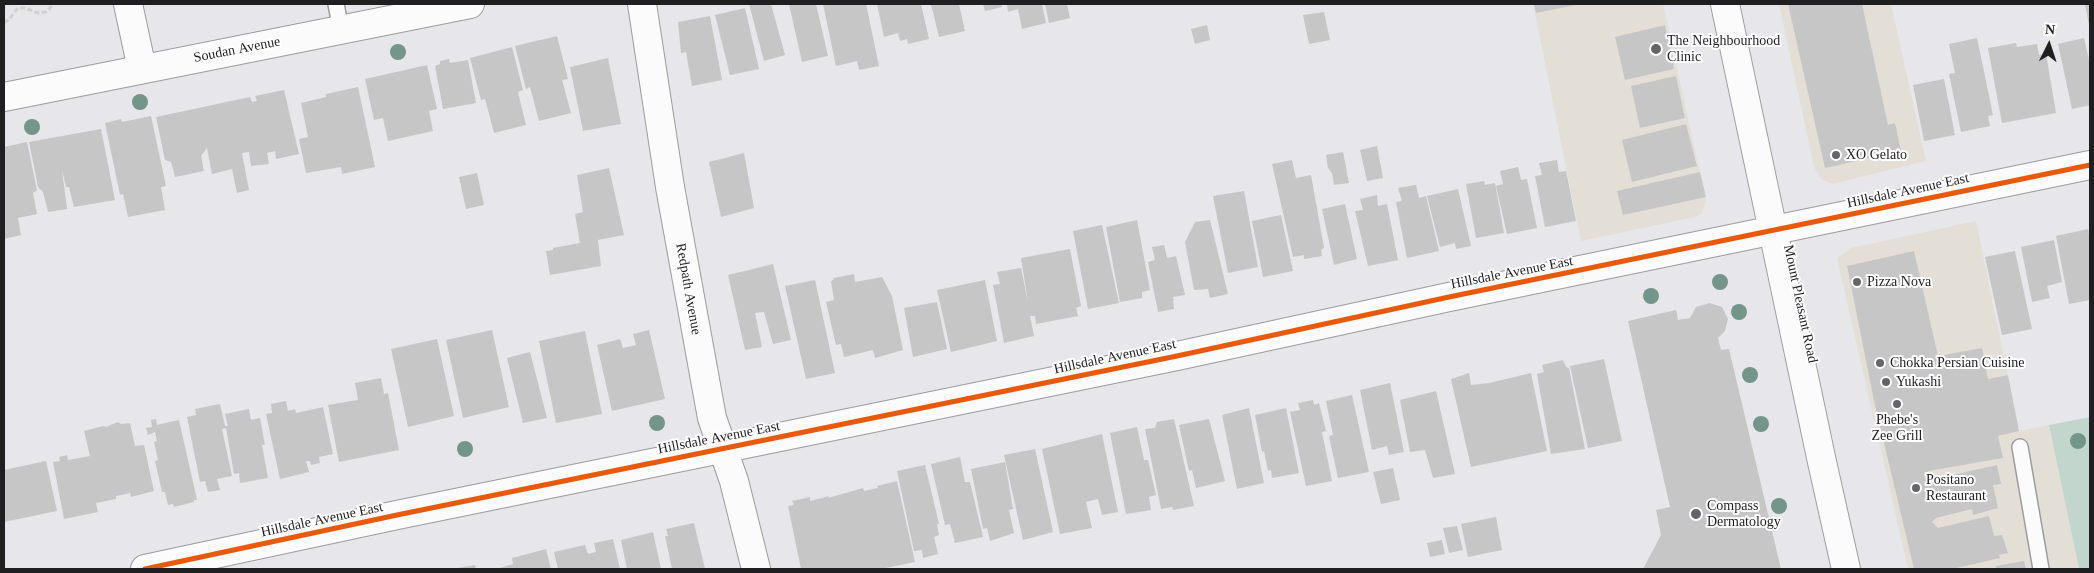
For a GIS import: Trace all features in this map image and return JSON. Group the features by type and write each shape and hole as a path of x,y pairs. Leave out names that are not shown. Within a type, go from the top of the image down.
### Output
{"street":[{"path":"128,4 142,69"},
{"name":"Soudan Avenue","path":"4,97 470,4"},
{"name":"Redpath Avenue","path":"642,4 670,188 707,395 712,418 724,448 756,569"},
{"name":"Mount Pleasant Road","path":"1725,4 1846,569"},
{"name":"Hillsdale Avenue East","path":"145,569 2090,165"}],"lane":[{"path":"336,4 341,30"},
{"path":"2020,447 2041,569"}],"path":[{"path":"4,22 9,20 19,8 25,8 38,13 46,12 54,4"}],"shaded area":[{"path":"1533,4 1663,4 1706,201 1702,213 1695,217 1581,241"},
{"path":"1779,4 1891,4 1926,161 1833,184 1821,179 1814,167"},
{"path":"1976,221 2019,431 2049,425 2079,569 1908,569 1837,258 1851,248"}],"green space":[{"path":"2090,417 2090,569 2079,569 2049,425"}],"building":[{"path":"749,4 771,4 785,55 764,61"},
{"path":"789,4 816,4 828,56 802,62"},
{"path":"823,4 866,4 879,66 859,70 857,61 836,66"},
{"path":"877,4 921,4 929,39 908,44 907,39 900,41 898,33 884,37"},
{"path":"931,4 959,4 965,31 939,37"},
{"path":"983,4 1001,4 1002,7 985,11"},
{"path":"1007,4 1042,4 1046,23 1022,29 1018,9 1008,12"},
{"path":"1045,4 1067,4 1070,18 1049,23"},
{"path":"1534,4 1575,4 1575,5 1536,13"},
{"path":"1788,4 1862,4 1888,125 1895,123 1901,151 1825,168"},
{"path":"2085,4 2090,4 2090,25 2089,25"},
{"path":"745,8 759,69 730,75 715,15"},
{"path":"1324,12 1330,40 1309,44 1303,15"},
{"path":"710,16 722,80 692,86 686,52 681,53 678,22"},
{"path":"1207,25 1210,40 1195,44 1191,29"},
{"path":"1665,25 1674,69 1625,80 1615,37"},
{"path":"557,36 568,79 562,80 571,113 539,121 530,87 526,89 515,46"},
{"path":"1977,38 1993,115 1988,116 1990,126 1961,132 1949,74 1955,73 1949,44"},
{"path":"2084,38 2090,64 2090,105 2072,109 2058,44"},
{"path":"2016,43 2017,47 2037,44 2039,55 2046,54 2056,113 2002,123 1988,48"},
{"path":"512,47 523,90 518,92 526,125 494,133 485,99 481,100 470,58"},
{"path":"608,58 621,124 583,131 570,67"},
{"path":"449,59 450,63 468,60 476,103 443,109 435,66 440,64 440,61"},
{"path":"427,65 437,109 429,111 433,131 388,141 383,118 374,120 365,79"},
{"path":"1676,76 1685,118 1640,128 1631,86"},
{"path":"1944,79 1955,135 1924,141 1913,85"},
{"path":"358,87 375,167 342,174 341,167 306,173 299,139 308,137 301,103 326,97 326,94"},
{"path":"284,90 299,154 276,159 275,151 267,153 269,164 251,166 249,152 242,153 249,190 237,193 232,169 212,174 207,148 201,156 204,171 175,177 171,162 165,160 156,117 250,97 252,102 257,101 255,96"},
{"path":"151,116 166,186 161,187 165,210 128,217 123,194 120,195 105,123 121,119 122,122"},
{"path":"1686,124 1697,166 1632,182 1622,140"},
{"path":"101,129 115,200 74,207 62,170 67,209 48,212 43,192 38,187 29,142"},
{"path":"27,142 37,190 33,193 37,214 18,218 21,235 4,239 4,147"},
{"path":"1377,146 1383,178 1367,181 1360,150"},
{"path":"1343,152 1349,183 1334,185 1326,155"},
{"path":"744,153 754,208 721,217 709,162"},
{"path":"1292,160 1296,178 1311,175 1324,248 1321,250 1322,256 1304,259 1304,255 1293,257 1272,164"},
{"path":"1557,160 1559,172 1566,171 1576,221 1545,227 1535,176 1542,175 1539,163"},
{"path":"1518,167 1521,180 1527,179 1537,228 1507,234 1496,186 1503,184 1500,171"},
{"path":"609,168 624,235 598,240 601,266 550,275 546,251 580,243 575,214 583,212 577,175"},
{"path":"1700,172 1706,197 1623,215 1617,191"},
{"path":"477,173 484,205 466,209 459,177"},
{"path":"1484,181 1485,185 1495,183 1504,233 1476,238 1466,184"},
{"path":"1416,185 1419,198 1426,196 1439,251 1407,258 1396,202 1402,201 1398,188"},
{"path":"1458,189 1471,246 1456,249 1455,243 1440,247 1427,196"},
{"path":"1244,191 1258,267 1228,273 1213,196"},
{"path":"1377,195 1378,206 1387,204 1398,260 1368,266 1355,211 1363,210 1360,199"},
{"path":"1345,204 1357,259 1334,265 1322,209"},
{"path":"1281,215 1293,271 1263,277 1252,221"},
{"path":"1137,220 1150,290 1142,292 1142,298 1120,302 1106,227"},
{"path":"1210,220 1228,294 1210,298 1208,289 1194,290 1185,242 1195,222"},
{"path":"1102,225 1119,303 1088,309 1073,231"},
{"path":"2088,229 2090,239 2090,300 2069,304 2056,236"},
{"path":"2054,240 2062,282 2047,286 2050,298 2032,302 2021,247"},
{"path":"1164,245 1167,258 1176,256 1185,295 1173,297 1174,309 1158,312 1148,262 1155,260 1152,247"},
{"path":"1070,249 1081,306 1076,308 1078,316 1036,324 1035,316 1030,316 1034,336 1004,343 993,285 1000,284 997,272 1021,268 1028,302 1021,258"},
{"path":"1914,251 1938,356 1982,348 1988,379 2008,375 2019,431 1998,436 2003,458 1928,471 1930,480 1997,465 2001,484 1993,485 1998,508 1973,515 1972,509 1936,518 1932,522 1938,528 1989,516 1994,536 2002,535 2008,553 1999,555 2000,558 1952,569 1914,569 1874,401 1847,266"},
{"path":"2015,251 2032,329 2002,335 1985,257"},
{"path":"773,264 791,340 773,344 764,312 755,313 762,347 745,350 728,275"},
{"path":"854,274 855,282 882,277 892,296 903,350 875,358 873,350 844,357 841,344 836,345 826,302 834,300 831,282 834,278"},
{"path":"815,280 835,373 806,379 785,286"},
{"path":"985,280 997,341 951,352 937,290"},
{"path":"937,302 947,349 913,357 904,308"},
{"path":"1710,303 1722,307 1728,319 1725,331 1718,338 1721,350 1729,349 1781,569 1643,569 1661,535 1656,510 1670,507 1628,321 1676,310 1678,320 1690,318 1696,307"},
{"path":"492,330 509,407 463,418 446,340"},
{"path":"649,330 665,399 612,411 597,345 620,339 623,348 636,345 633,334"},
{"path":"585,331 602,414 556,423 539,341"},
{"path":"437,339 454,416 408,427 391,349"},
{"path":"530,352 547,418 523,423 507,358"},
{"path":"1604,359 1622,441 1588,448 1570,366"},
{"path":"1563,360 1566,367 1569,368 1585,449 1551,454 1537,374 1544,372 1542,365"},
{"path":"1469,373 1471,385 1489,383 1531,373 1547,451 1471,467 1451,379"},
{"path":"381,378 384,394 388,393 399,450 339,462 328,405 358,400 355,383"},
{"path":"1390,383 1404,452 1389,455 1387,446 1372,450 1360,390"},
{"path":"1436,391 1455,474 1433,478 1425,450 1410,452 1400,400"},
{"path":"1352,395 1369,472 1338,478 1329,436 1333,435 1326,401"},
{"path":"1313,400 1314,405 1319,403 1326,431 1322,432 1332,481 1306,486 1290,412 1300,410 1298,403"},
{"path":"286,401 288,411 295,409 296,413 323,407 333,454 319,457 320,463 311,465 310,461 306,461 309,472 280,479 266,414 272,413 271,404"},
{"path":"220,404 225,426 228,426 225,414 249,409 251,420 260,418 265,445 262,445 268,478 240,483 239,473 234,474 226,428 222,429 232,476 217,479 220,490 208,492 205,481 200,482 187,417 196,415 195,409"},
{"path":"1249,408 1264,483 1237,489 1222,415"},
{"path":"1286,408 1299,473 1272,478 1271,470 1268,471 1264,451 1262,452 1255,415"},
{"path":"156,419 157,425 179,420 197,500 194,500 194,502 174,507 173,504 168,505 165,492 162,492 155,461 158,460 154,442 157,441 155,432 148,435 146,428 152,427 151,420"},
{"path":"1174,419 1194,506 1173,510 1172,507 1161,509 1145,429 1155,428 1157,422"},
{"path":"1209,419 1225,481 1196,488 1192,470 1189,471 1179,425"},
{"path":"118,422 121,424 130,423 135,446 144,445 154,491 131,497 130,493 116,496 116,499 96,503 98,512 64,519 53,462 60,461 59,457 67,455 68,460 90,456 84,431 103,426 106,427"},
{"path":"1137,427 1144,460 1148,460 1156,495 1149,497 1151,510 1126,514 1110,433"},
{"path":"1102,434 1118,512 1102,515 1098,499 1086,502 1092,528 1060,534 1042,449"},
{"path":"1035,449 1053,532 1023,540 1004,455"},
{"path":"960,457 965,482 970,482 983,537 955,543 950,524 945,525 931,464"},
{"path":"46,461 57,511 4,522 4,470"},
{"path":"1005,462 1013,509 1009,510 1014,533 990,541 987,528 983,529 971,469"},
{"path":"925,465 939,524 937,524 939,535 934,537 938,554 923,558 922,550 914,551 897,471"},
{"path":"1393,468 1400,500 1381,504 1373,472"},
{"path":"897,481 915,562 881,569 801,569 788,506 794,505 792,501 810,497 810,501 829,496 828,498 863,488 864,491 878,488 877,486"},
{"path":"1496,517 1502,550 1468,557 1461,524"},
{"path":"694,523 705,569 672,569 665,536 668,536 666,529"},
{"path":"1457,526 1463,550 1449,553 1443,528"},
{"path":"653,532 661,569 627,569 621,540"},
{"path":"613,539 620,569 558,569 554,552 585,545 588,554 596,552 594,543"},
{"path":"1442,540 1445,554 1430,557 1427,543"},
{"path":"546,549 551,569 496,569 513,564 512,558"},
{"path":"2024,561 2026,569 1996,569 1996,566"},
{"path":"475,565 476,569 458,569 458,568"}],"cycle path":[{"path":"145,569 397,515 1177,356 1449,297 2090,165"}],"place":[{"name":"The Neighbourhood Clinic","path":"1656,49"},
{"name":"XO Gelato","path":"1836,155"},
{"name":"Pizza Nova","path":"1857,282"},
{"name":"Chokka Persian Cuisine","path":"1880,363"},
{"name":"Yukashi","path":"1886,382"},
{"name":"Phebe's Zee Grill","path":"1897,404"},
{"name":"Positano Restaurant","path":"1916,488"},
{"name":"Compass Dermatology","path":"1696,514"}]}
